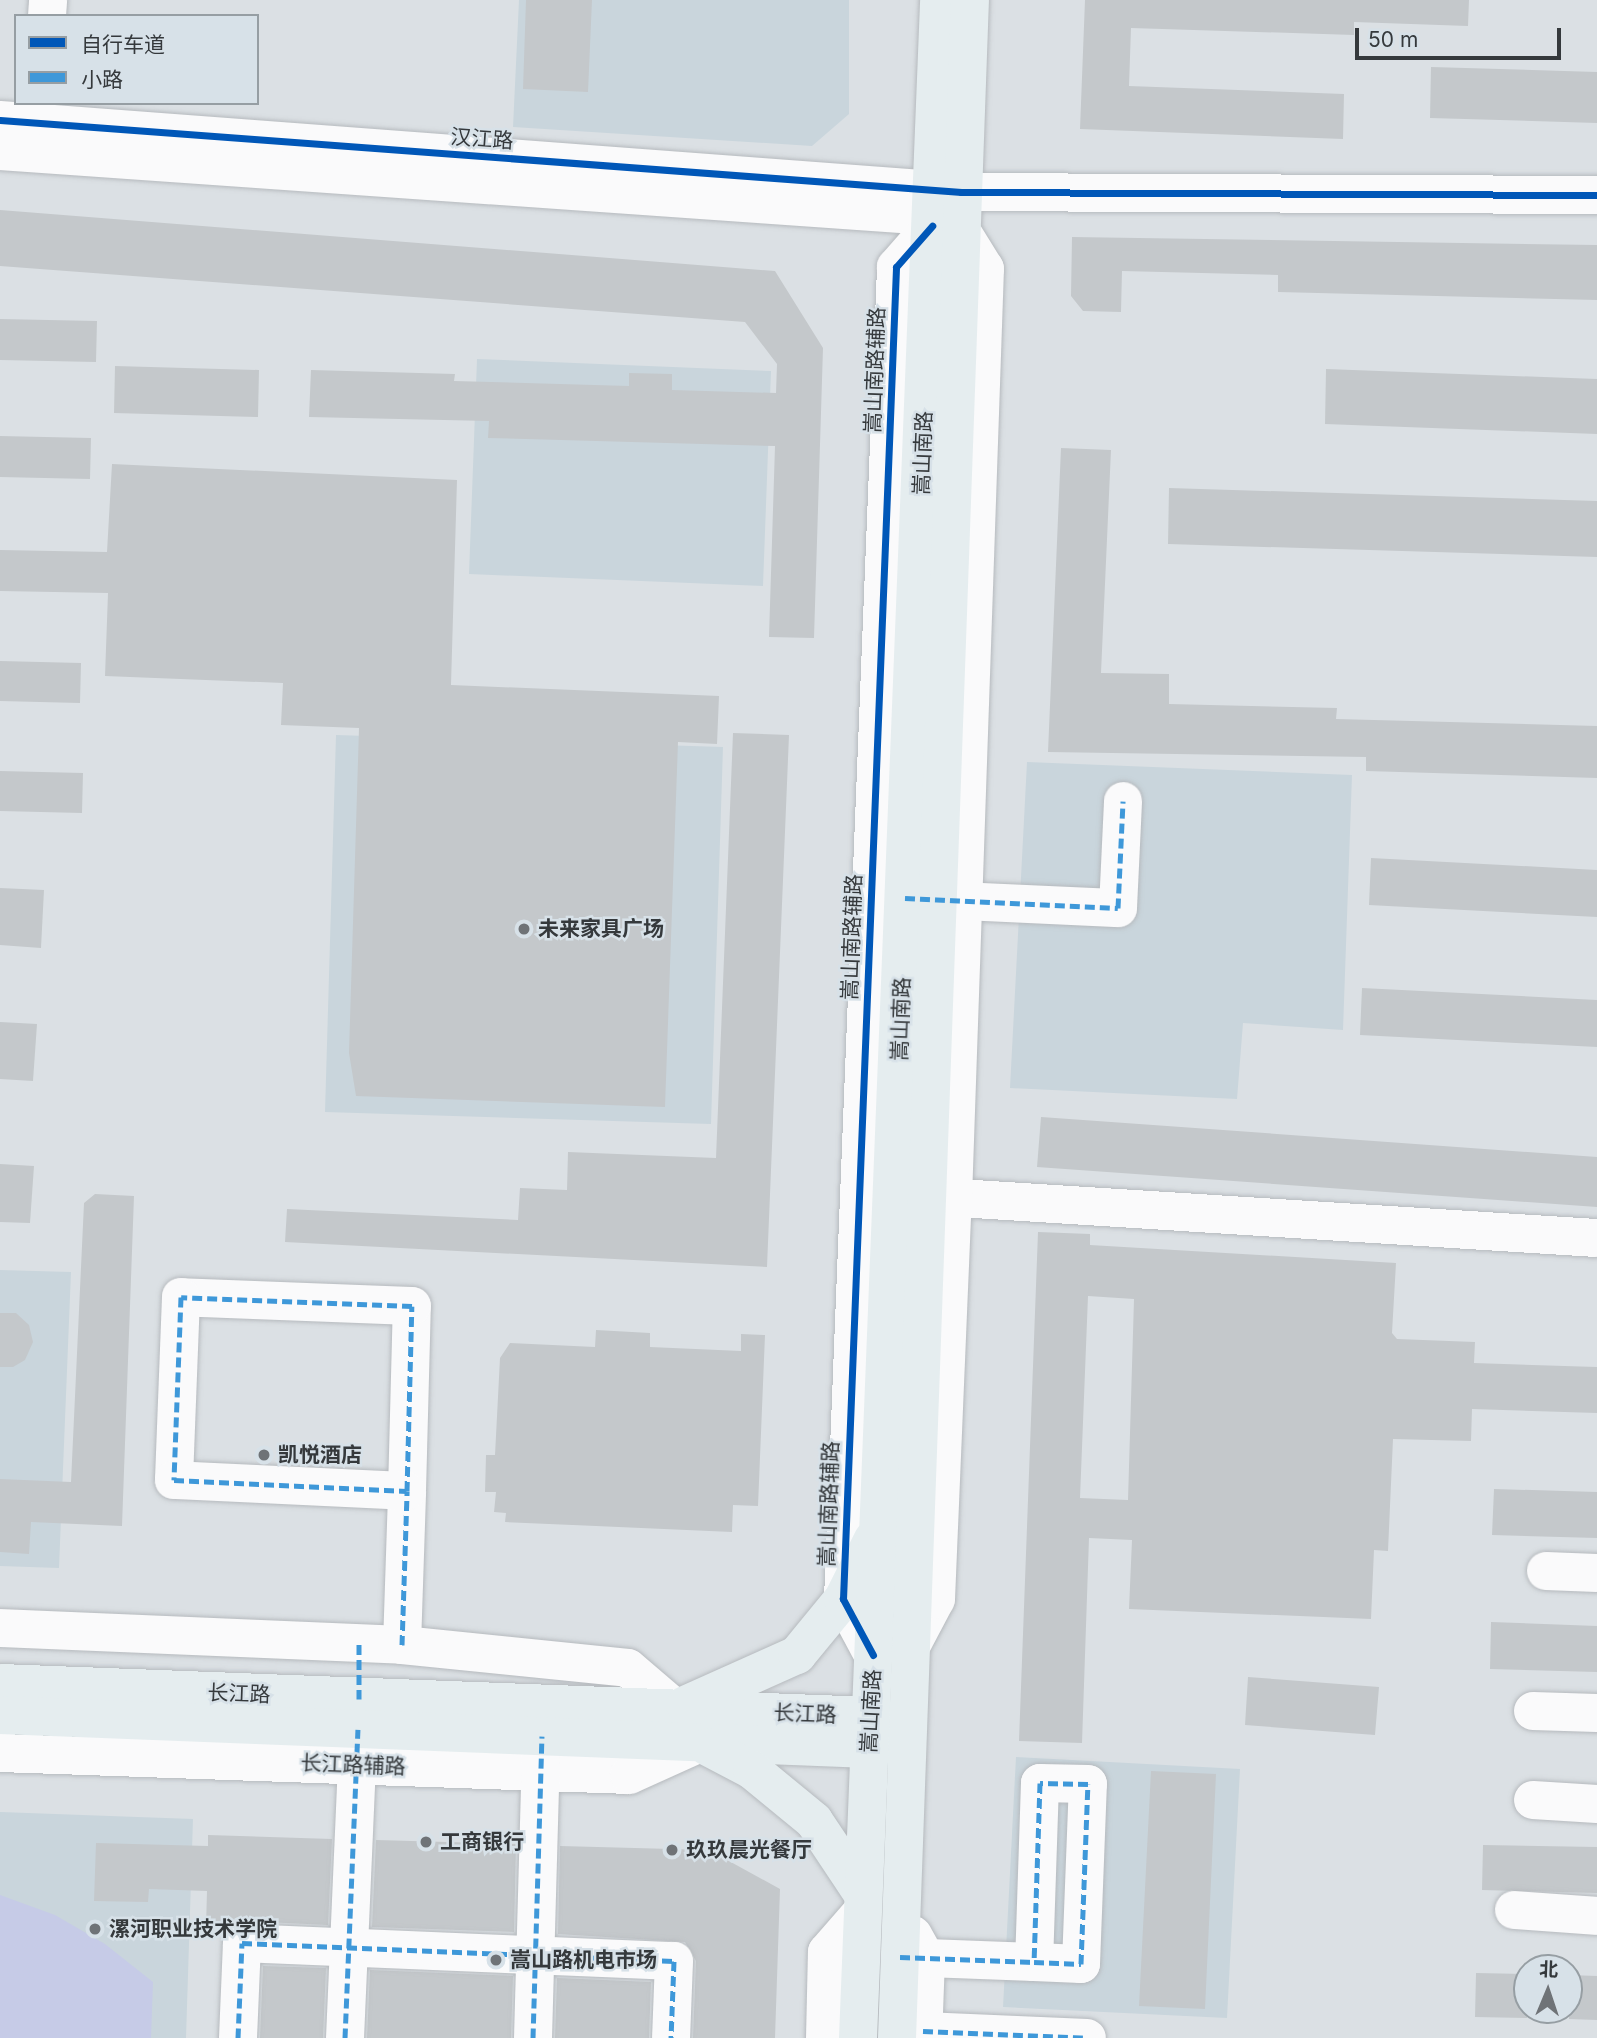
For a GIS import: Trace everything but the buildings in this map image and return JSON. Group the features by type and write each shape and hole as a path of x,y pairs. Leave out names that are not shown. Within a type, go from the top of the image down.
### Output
{"main road":[{"name":"嵩山南路","path":"858,2038 869,1733 890,1654 925,1196 935,899 944,210 939,0"},
{"name":"嵩山南路","path":"944,210 970,0"},
{"name":"嵩山南路","path":"914,2036 913,1957 901,1914 907,1735 890,1654 879,1528 891,1283 925,1196"},
{"path":"676,1709 797,1655 843,1599 879,1528"},
{"name":"长江路","path":"0,1684 541,1754 869,1733"},
{"name":"长江路","path":"0,1715 358,1731 676,1709 869,1733 907,1735"},
{"path":"700,1743 752,1770 814,1821 862,1903"}],"street":[{"name":"汉江路","path":"0,120 40,113 944,210"},
{"path":"0,151 944,210 1597,195"},
{"path":"944,210 985,269 935,899 925,1196 1597,1238"},
{"name":"嵩山南路辅路","path":"843,1599 896,267 944,210"},
{"path":"935,899 1118,908 1123,801"},
{"path":"854,1317 891,1283"},
{"path":"402,1646 407,1491 412,1306 181,1297 174,1480 407,1491"},
{"path":"1546,1571 1597,1573"},
{"path":"843,1599 890,1654"},
{"path":"0,1628 359,1643 628,1668 676,1709"},
{"path":"345,2038 358,1731 359,1643"},
{"path":"1533,1711 1597,1713"},
{"name":"长江路辅路","path":"0,1753 358,1731"},
{"path":"533,2038 541,1754"},
{"path":"1533,1800 1597,1804"},
{"path":"825,2038 827,1952 862,1903"},
{"path":"1514,1910 1597,1916"},
{"path":"238,2038 242,1943 674,1961 671,2038"},
{"path":"913,1957 1034,1962"},
{"path":"914,2036 1087,2038"}],"shaded area":[{"path":"519,0 849,0 849,114 812,146 513,127"},
{"path":"477,359 771,371 763,586 469,574"},
{"name":"未来家具广场","path":"336,735 723,747 711,1124 325,1112"},
{"path":"1027,762 1352,775 1343,1030 1243,1023 1237,1099 1010,1088"},
{"path":"0,1270 71,1272 59,1568 0,1566"},
{"path":"1016,1757 1240,1769 1227,2018 1003,2007"},
{"name":"漯河职业技术学院","path":"0,1812 193,1819 186,2038 0,2038"},
{"path":"0,1895 55,1915 105,1944 153,1982 151,2038 0,2038"}],"marked path":[{"path":"905,898 1118,908 1123,801"},
{"path":"402,1645 407,1491 412,1306 181,1297 174,1480 407,1491"},
{"path":"359,1643 359,1699"},
{"path":"345,2038 358,1729"},
{"path":"533,2038 542,1736"},
{"path":"900,1957 1081,1964 1088,1784 1040,1783 1034,1962"},
{"path":"238,2038 242,1943 674,1961 671,2038"},
{"path":"923,2031 1087,2038"}],"cycle path":[{"path":"0,120 961,192 1597,195"},
{"path":"873,1655 843,1599 896,267 932,226"}],"place":[{"name":"未来家具广场","path":"524,929"},
{"name":"凯悦酒店","path":"264,1455"},
{"name":"工商银行","path":"426,1842"},
{"name":"玖玖晨光餐厅","path":"672,1850"},
{"name":"漯河职业技术学院","path":"95,1929"},
{"name":"嵩山路机电市场","path":"496,1960"}]}
